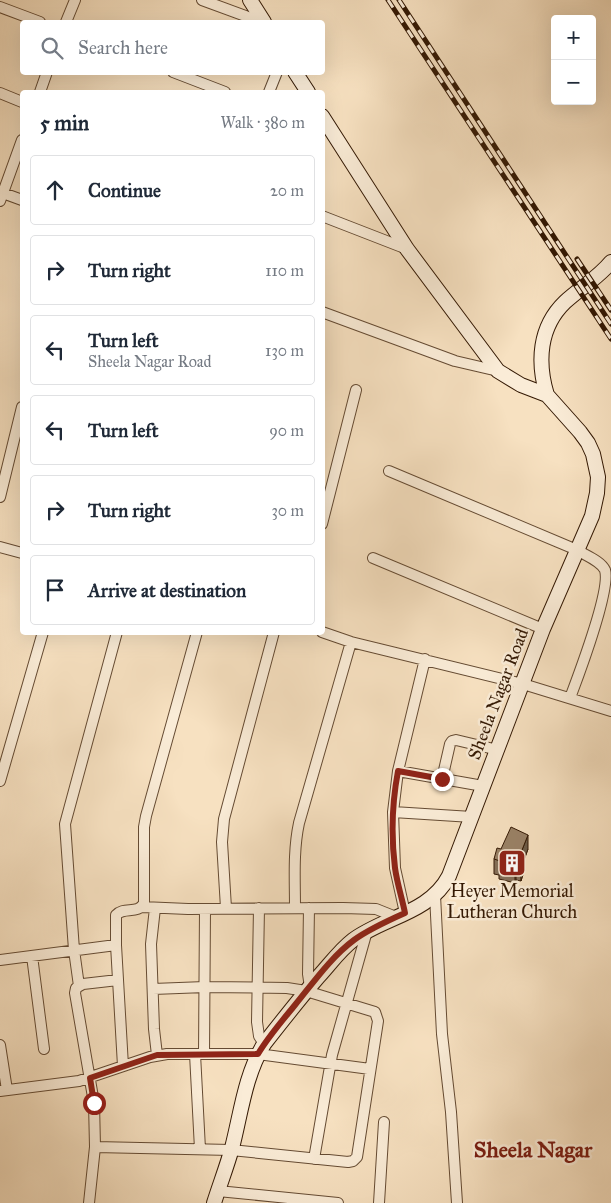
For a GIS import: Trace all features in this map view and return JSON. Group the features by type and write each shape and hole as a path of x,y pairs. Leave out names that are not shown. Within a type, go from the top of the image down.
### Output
{"main road":[{"path":"250,0 262,20"},
{"path":"298,75 307,90"},
{"path":"327,130 407,249 498,371"},
{"path":"547,395 540,367 544,335 550,321 564,303 603,272 611,262"},
{"name":"Sheela Nagar Road","path":"216,1197 231,1150 248,1080 261,1049 308,989 352,941 367,931 419,907 443,887 498,750 543,629 595,506 598,477 596,465 593,454 580,432 547,395 521,385 498,371"}],"street":[{"path":"67,20 75,0"},
{"path":"202,0 257,20"},
{"path":"0,7 35,20"},
{"path":"41,90 46,75"},
{"path":"182,75 219,90"},
{"path":"269,90 276,75"},
{"path":"0,93 20,101"},
{"path":"20,145 1,195 20,200"},
{"path":"325,217 407,249"},
{"name":"Sheela Nagar Road","path":"325,313 455,361 498,371"},
{"path":"325,512 356,390"},
{"path":"0,497 20,415"},
{"path":"389,471 577,550 602,566 606,576 602,608 570,698"},
{"path":"0,547 20,552"},
{"path":"373,558 543,629"},
{"path":"325,633 351,642 523,684 611,711"},
{"path":"0,781 42,635"},
{"path":"89,1203 95,1147 94,1103 75,993 79,986 74,950 65,824 115,635"},
{"path":"142,907 144,903 144,827 146,816 196,635"},
{"path":"226,908 222,842 224,819 273,635"},
{"path":"295,908 296,837 351,642"},
{"path":"123,1066 116,946 116,915 122,910 137,910 142,907 205,909 309,908 376,910 400,915 395,868 393,812 398,771 424,659"},
{"path":"442,779 452,741 456,740 498,750"},
{"path":"398,771 483,786"},
{"path":"393,812 472,817"},
{"path":"435,895 442,1034 451,1112 458,1203"},
{"path":"155,908 151,934 154,1028 157,1055"},
{"path":"259,908 257,1022 261,1049"},
{"path":"308,989 309,908"},
{"path":"200,1149 199,1054 205,988 205,909"},
{"path":"314,1159 330,1063 367,931"},
{"path":"0,960 116,946"},
{"path":"32,956 44,1049"},
{"path":"79,986 118,980"},
{"path":"95,1147 231,1150 348,1162 353,1161 357,1157 378,1021 377,1015 368,1010 346,1004 308,989 153,989"},
{"path":"0,1045 4,1090 90,1078 157,1055 261,1049 370,1069"},
{"path":"379,1203 384,1122"},
{"path":"216,1197 338,1203"}],"building":[{"path":"511,827 528,835 520,855 524,856 521,866 516,865 515,869 499,865 500,861 494,859 497,848 501,849"}],"railway":[{"path":"388,0 611,339"},
{"path":"399,0 611,324"},
{"path":"577,259 611,310"}],"place":[{"name":"Heyer Memorial Lutheran Church","path":"512,863"}],"district":[{"name":"Sheela Nagar","path":"533,1149"}],"route":[{"path":"94,1103 90,1078 157,1055 258,1054 306,991 339,953 367,931 405,913 395,868 393,838 393,812 398,771 442,779"}]}
